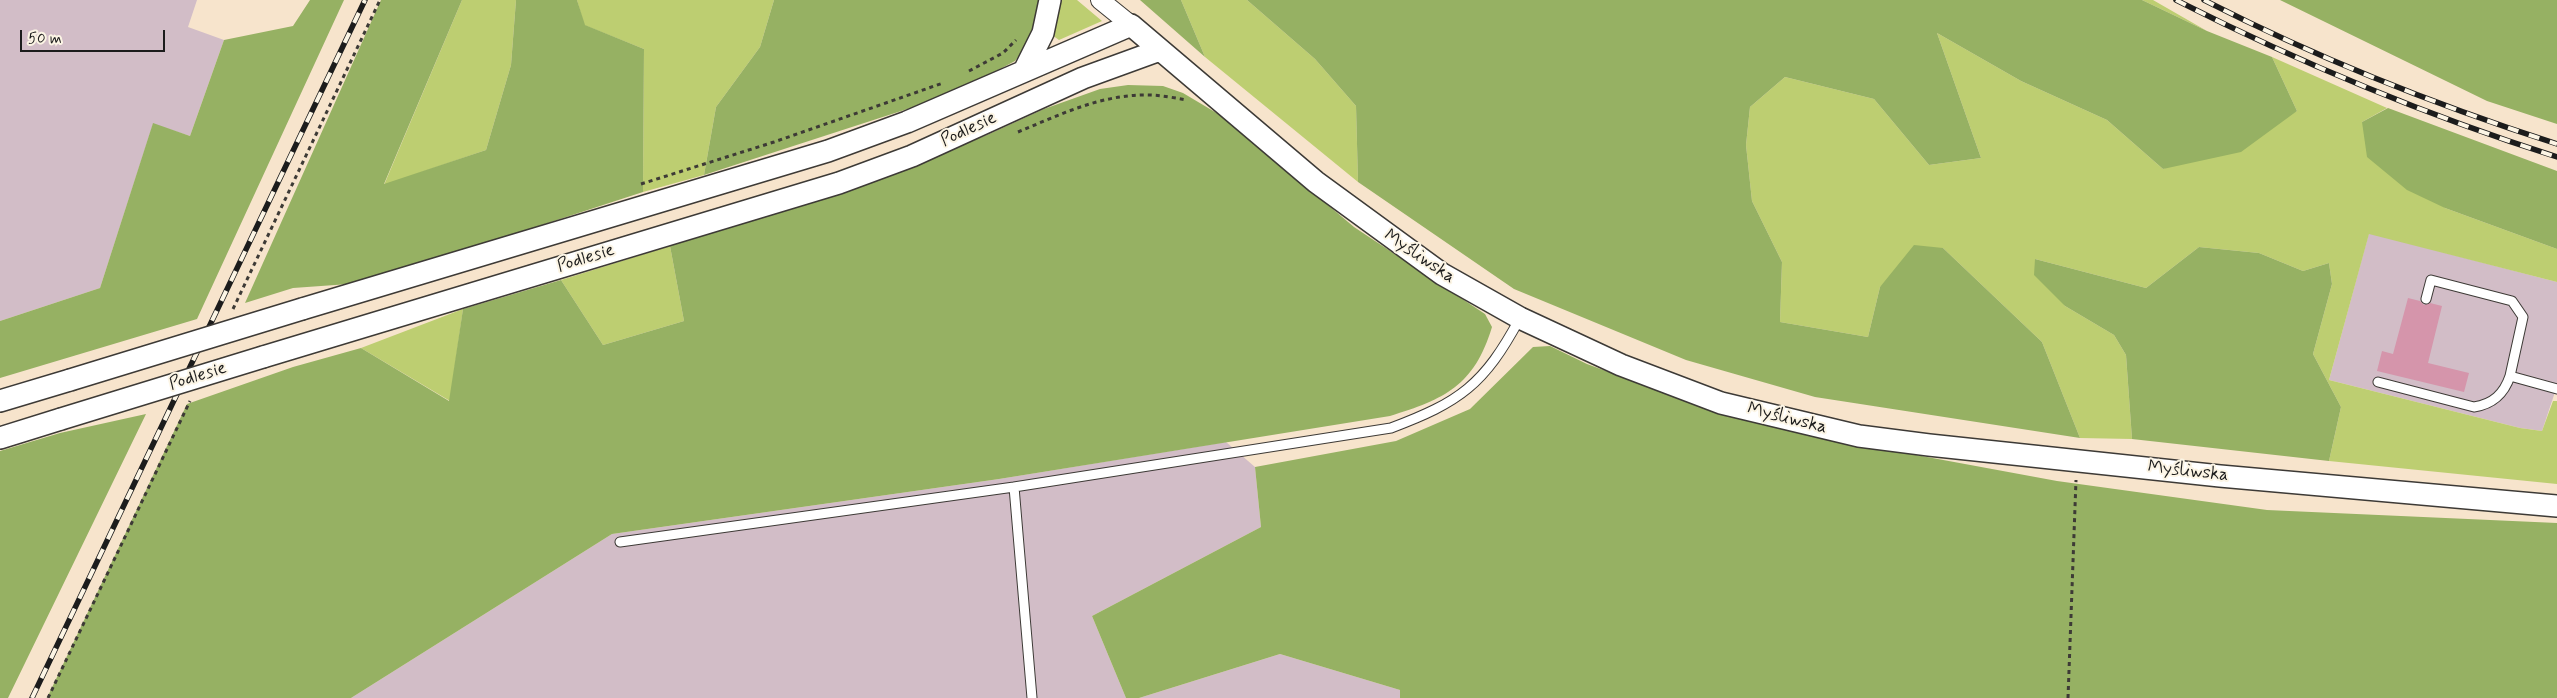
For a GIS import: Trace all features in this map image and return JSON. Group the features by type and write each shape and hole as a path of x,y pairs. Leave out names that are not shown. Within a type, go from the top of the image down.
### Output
{"street":[{"path":"1024,71 1043,33 1050,0"},
{"path":"1100,0 1131,25"},
{"name":"Podlesie","path":"0,401 302,308 828,151 907,122 1131,25"},
{"name":"Myśliwska","path":"1131,25 1316,182 1442,274 1520,318 1620,365 1720,403 1860,436 2220,476 2557,506"},
{"name":"Podlesie","path":"0,438 839,183 912,156 1084,78 1160,50"},
{"path":"1069,51 1083,56 1086,63 1084,78"}],"lane":[{"path":"2378,382 2474,407 2484,405 2496,398 2506,388 2522,317 2517,305 2512,301 2431,280 2426,299"},
{"path":"620,542 1014,487 1390,428 1426,415 1458,398 1484,375 1501,353 1520,318"},
{"path":"2510,376 2557,388"},
{"path":"1014,487 1032,698"}],"path":[{"path":"966,73 1003,53 1020,33"},
{"path":"633,186 774,142 950,80"},
{"path":"2068,698 2076,460"}],"shaded area":[{"path":"0,0 197,0 188,27 224,40 190,136 153,124 100,288 0,321"},
{"path":"2369,233 2557,282 2557,386 2542,431 2520,428 2329,380"},
{"path":"1226,442 1255,467 1261,527 1092,616 1126,698 351,698 612,534 999,479"},
{"path":"1280,654 1400,690 1400,698 1139,698"}],"green space":[{"path":"310,0 344,0 197,319 0,378 0,321 100,288 153,123 190,136 224,40 293,26"},
{"path":"381,0 462,0 384,184 486,150 511,65 516,0 577,0 585,25 644,49 643,192 465,250 349,284 293,288 245,303"},
{"path":"462,0 516,0 511,65 486,150 384,185"},
{"path":"577,0 774,0 760,47 716,107 704,175 643,192 644,49 584,25"},
{"path":"774,0 1041,0 1032,39 1015,61 985,77 932,101 704,175 716,107 760,47"},
{"path":"1059,0 1077,0 1102,21 1059,40 1052,35"},
{"path":"1140,0 1181,0 1205,57"},
{"path":"1181,0 1247,0 1315,59 1356,106 1358,182 1205,57"},
{"path":"1247,0 2142,0 2207,31 2272,57 2297,111 2241,152 2163,169 2107,120 2021,81 1937,33 1981,158 1929,165 1874,99 1785,77 1750,107 1746,145 1752,201 1782,262 1780,322 1868,337 1880,287 1914,245 1943,248 2042,342 2080,438 1815,397 1686,360 1514,289 1358,182 1356,106 1315,59"},
{"path":"2142,0 2153,0 2207,31"},
{"path":"2280,0 2557,0 2557,124 2487,101"},
{"path":"1937,33 2021,81 2107,120 2163,169 2297,111 2272,57 2387,108 2362,122 2445,208 2557,249 2557,282 2369,234 2329,380 2520,428 2542,431 2553,401 2557,401 2557,484 2329,461 2341,407 2313,354 2332,284 2329,263 2303,271 2259,253 2199,247 2146,288 2035,259 2065,306 2114,335 2126,355 2132,439 2080,438 2042,342 1943,248 1880,287 1868,337 1780,322 1782,262 1752,201 1746,145 1750,107 1785,77 1874,99 1929,165 1981,158"},
{"path":"1128,85 1163,86 1183,93 1225,118 1354,227 1485,314 1492,327 1485,347 1466,377 1442,396 1390,416 999,479 612,534 351,698 47,698 187,404 293,367 361,348 449,401 463,309 561,280 603,345 684,321 670,246 861,186 987,135 1044,109 1100,89"},
{"path":"2388,108 2557,171 2557,249 2445,208 2407,190 2367,157 2362,122"},
{"path":"670,246 684,321 603,345 561,280"},
{"path":"2199,247 2259,253 2303,271 2329,263 2332,284 2313,354 2341,407 2329,461 2132,439 2126,355 2114,335 2065,306 2034,275 2035,259 2146,288"},
{"path":"463,309 450,401 361,348"},
{"path":"1550,346 1587,364 1695,404 1797,433 2057,481 2267,510 2557,523 2557,698 1400,698 1400,690 1280,654 1139,698 1126,698 1092,616 1261,527 1255,467 1396,441 1470,409 1533,347"},
{"path":"146,414 8,698 0,698 0,451 60,433"}],"building":[{"path":"2408,298 2420,301 2424,305 2430,303 2442,306 2428,363 2469,373 2464,392 2377,371 2382,351 2393,354"}],"railway":[{"path":"32,698 365,0"},
{"path":"2176,0 2269,45 2363,86 2508,141 2557,157"},
{"path":"2204,0 2333,61 2377,79 2422,97 2557,144"}]}
